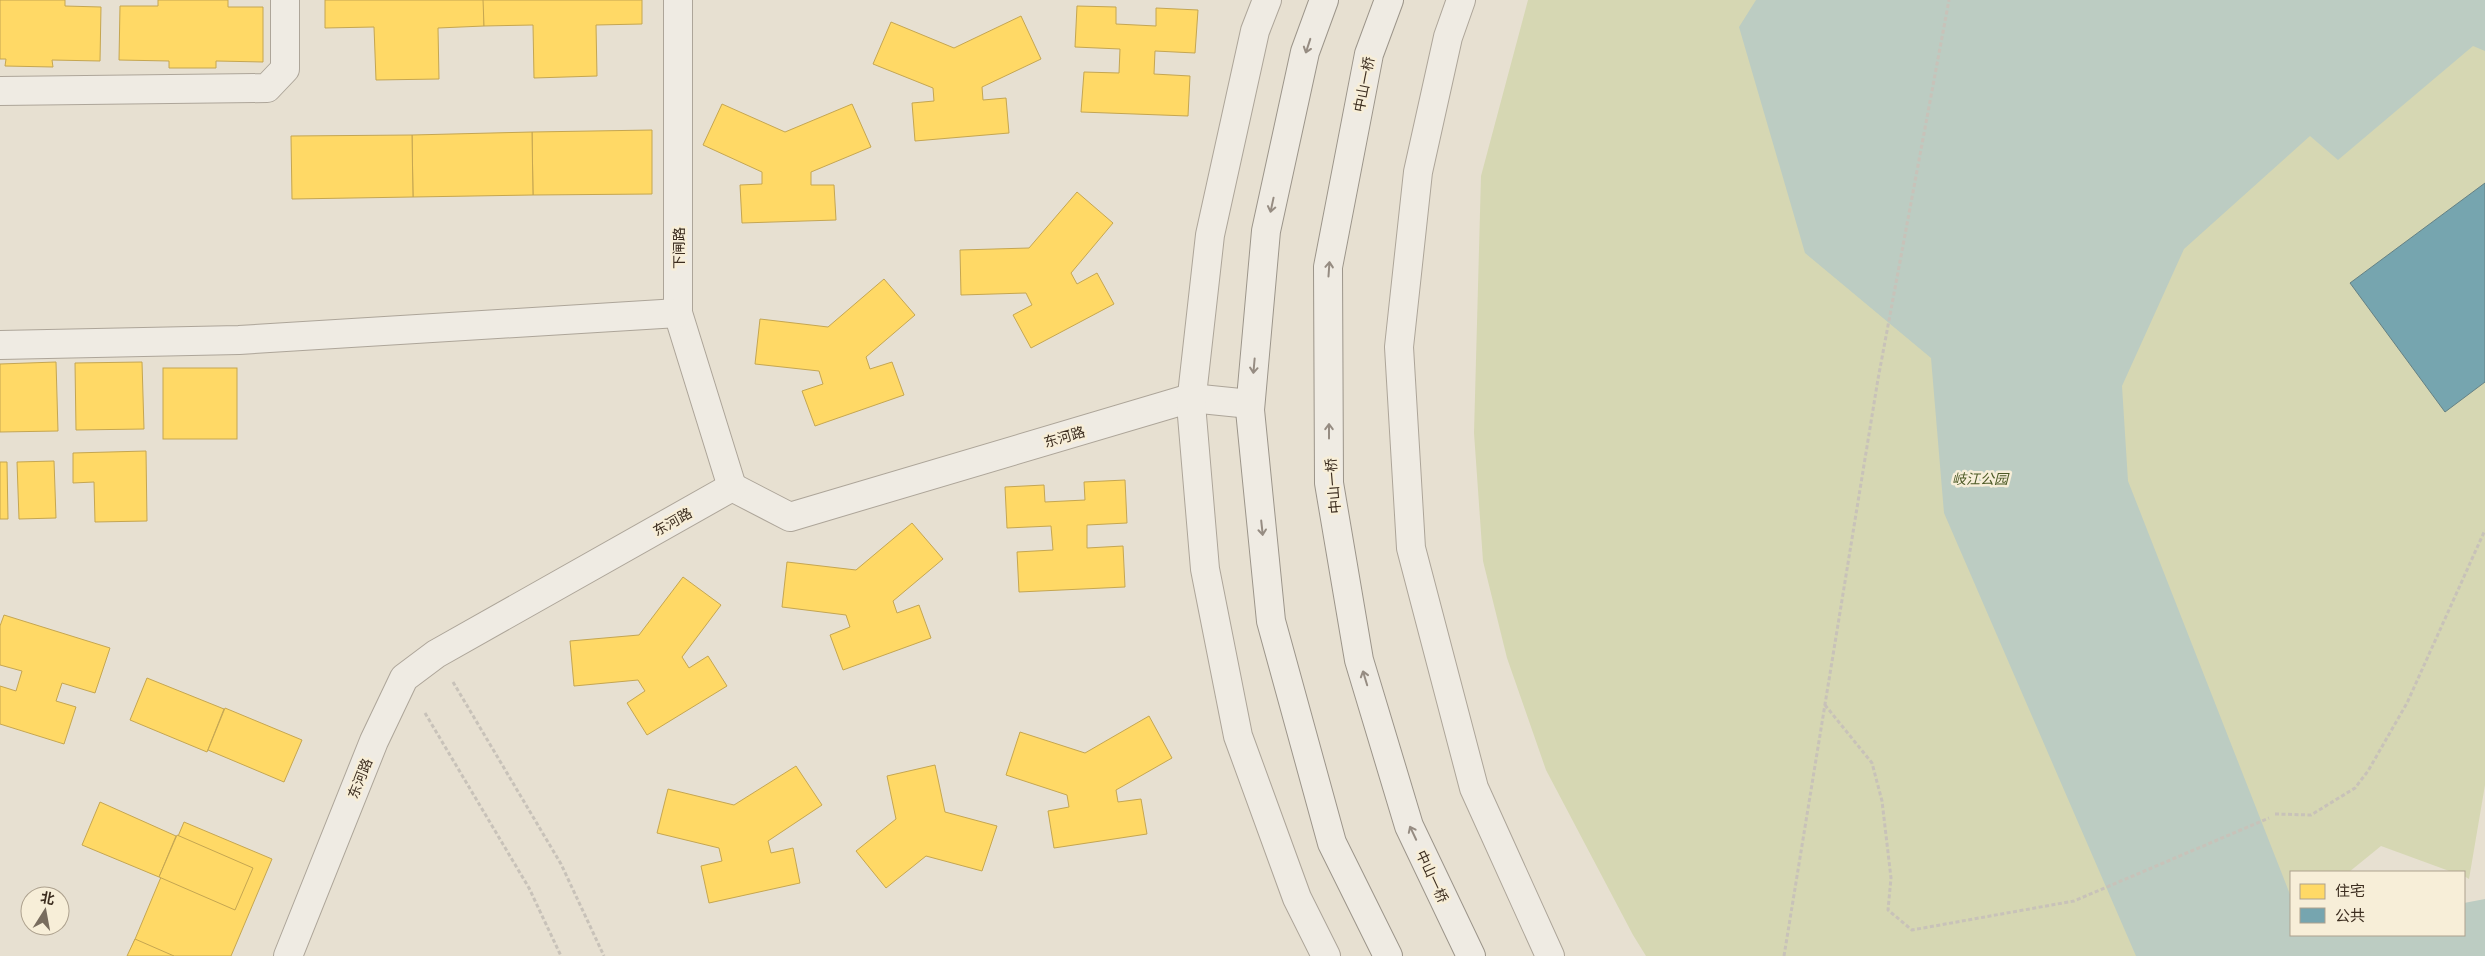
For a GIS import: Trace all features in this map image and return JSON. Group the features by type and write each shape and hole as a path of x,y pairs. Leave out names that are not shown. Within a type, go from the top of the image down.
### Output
{"street":[{"path":"0,91 266,88 285,69 285,0"},
{"name":"下闸路","path":"678,0 678,313 732,487"},
{"path":"1267,0 1255,31 1210,235 1192,398 1205,569 1238,736 1297,898 1326,956"},
{"path":"1324,0 1306,52 1266,231 1250,404 1271,621 1332,843 1388,956"},
{"name":"中山一桥","path":"1390,0 1369,54 1328,267 1329,483 1359,660 1409,826 1471,956"},
{"path":"1461,0 1448,37 1418,172 1399,347 1411,548 1474,788 1550,956"},
{"path":"0,345 239,340 678,313"},
{"name":"东河路","path":"288,956 374,741 404,678 436,654 732,487 790,517 1192,398 1250,404"}],"path":[{"path":"1784,956 1878,379 1950,0"},
{"path":"2275,814 2310,814 2356,788 2368,771 2407,703 2485,530"},
{"path":"436,654 561,864 604,956"},
{"path":"404,678 529,888 561,956"},
{"path":"1825,704 1872,762 1882,801 1890,868 1888,910 1912,930 2074,901 2269,818"}],"green space":[{"name":"岐江公园","path":"1528,0 2485,0 2485,785 2469,879 2465,877 2465,871 2449,871 2381,846 2350,871 2290,871 2290,919 2244,956 1646,956 1633,935 1546,770 1507,658 1483,561 1474,433 1481,176"}],"shaded area":[{"path":"1756,0 2485,0 2485,51 2473,46 2338,160 2310,136 2184,249 2122,386 2128,481 2290,894 2290,936 2465,936 2465,903 2485,899 2485,956 2136,956 1944,513 1931,358 1805,253 1739,27"}],"building: 住宅":[{"path":"0,0 65,0 65,6 101,7 100,61 52,60 53,67 5,66 6,59 0,59"},
{"path":"158,0 228,0 228,7 263,7 263,62 216,61 216,68 169,68 169,61 119,60 120,6 158,6"},
{"path":"325,0 484,0 484,26 438,28 439,79 376,80 374,27 325,28"},
{"path":"483,0 642,0 642,24 596,25 597,76 534,78 533,25 484,26"},
{"path":"1077,6 1116,7 1116,24 1156,26 1156,8 1198,10 1195,53 1155,51 1154,74 1190,76 1188,116 1081,112 1084,72 1119,73 1120,49 1075,47"},
{"path":"1021,16 1041,59 982,87 983,100 1006,98 1009,133 915,141 912,103 934,101 933,88 873,64 891,22 954,48"},
{"path":"722,104 785,132 852,104 871,147 811,172 811,185 834,185 836,220 742,223 740,185 762,184 762,172 703,145"},
{"path":"652,130 652,194 533,195 532,132"},
{"path":"532,132 533,195 413,197 412,135"},
{"path":"412,135 413,197 292,199 291,136"},
{"path":"1077,192 1113,223 1071,273 1077,284 1097,273 1114,304 1031,348 1013,315 1032,305 1026,293 961,295 960,250 1029,248"},
{"path":"884,279 915,315 866,357 870,369 892,362 904,395 815,426 802,391 823,384 819,371 755,364 760,319 828,327"},
{"path":"56,362 58,431 0,432 0,364"},
{"path":"142,362 144,429 76,430 75,363"},
{"path":"163,368 237,368 237,439 163,439"},
{"path":"146,451 147,521 95,522 94,482 73,483 73,453"},
{"path":"54,461 56,518 19,519 17,462"},
{"path":"0,462 7,462 8,519 0,519"},
{"path":"1125,480 1127,523 1087,525 1087,548 1123,546 1125,587 1019,592 1017,552 1053,550 1051,526 1007,528 1005,487 1044,485 1045,502 1085,500 1084,482"},
{"path":"912,523 943,559 893,601 897,613 919,605 931,638 843,670 830,635 850,627 846,615 782,607 787,562 856,570"},
{"path":"683,577 721,605 682,657 689,668 708,656 727,686 647,735 627,703 645,691 638,680 574,686 570,641 639,635"},
{"path":"4,615 110,648 95,693 62,683 56,701 76,707 64,744 0,724 0,686 16,691 22,671 0,665 0,626"},
{"path":"147,678 224,709 207,752 130,720"},
{"path":"225,708 302,740 284,782 208,750"},
{"path":"1149,716 1172,758 1116,790 1118,802 1141,799 1147,834 1054,848 1048,811 1069,807 1067,795 1006,775 1020,732 1085,753"},
{"path":"935,765 945,812 997,826 982,871 926,856 886,888 856,851 896,819 887,776"},
{"path":"796,766 822,805 768,841 771,853 793,848 800,883 709,903 701,866 722,861 719,848 657,833 668,789 734,805"},
{"path":"100,802 176,836 159,877 82,845"},
{"path":"184,822 272,859 231,956 128,956"},
{"path":"177,835 253,868 235,910 159,877"},
{"path":"135,939 174,956 127,956"}],"building: 公共":[{"path":"2485,183 2485,382 2445,412 2350,283"}]}
